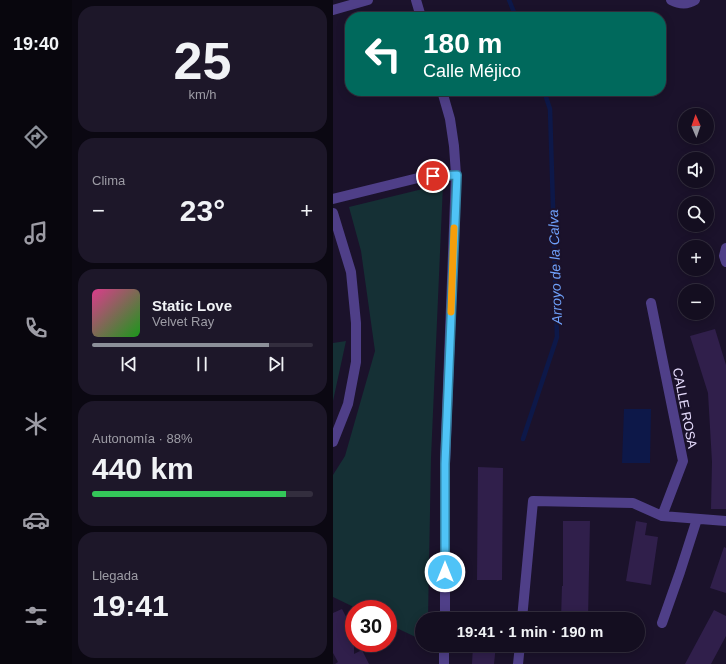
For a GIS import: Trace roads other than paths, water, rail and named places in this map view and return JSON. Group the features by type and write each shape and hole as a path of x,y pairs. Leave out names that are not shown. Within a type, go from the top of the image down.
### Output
{"street":[{"path":"333,10 368,0"},
{"path":"416,0 420,12"},
{"path":"671,0 683,4 695,0"},
{"path":"443,96 450,119 457,175 445,464 445,612"},
{"path":"333,199 422,177 457,175"},
{"path":"333,213 351,272 356,323 357,362 348,404 333,442"},
{"name":"CALLE ROSA","path":"651,302 683,461 662,516"},
{"path":"523,612 533,501 633,503 662,516 726,521"},
{"path":"662,623 697,519"},
{"path":"444,652 444,664"},
{"path":"518,664 519,652"}],"waterway":[{"name":"Arroyo de la Calva","path":"509,0 514,12"},
{"name":"Arroyo de la Calva","path":"523,439 557,337 550,109 546,96"}]}
